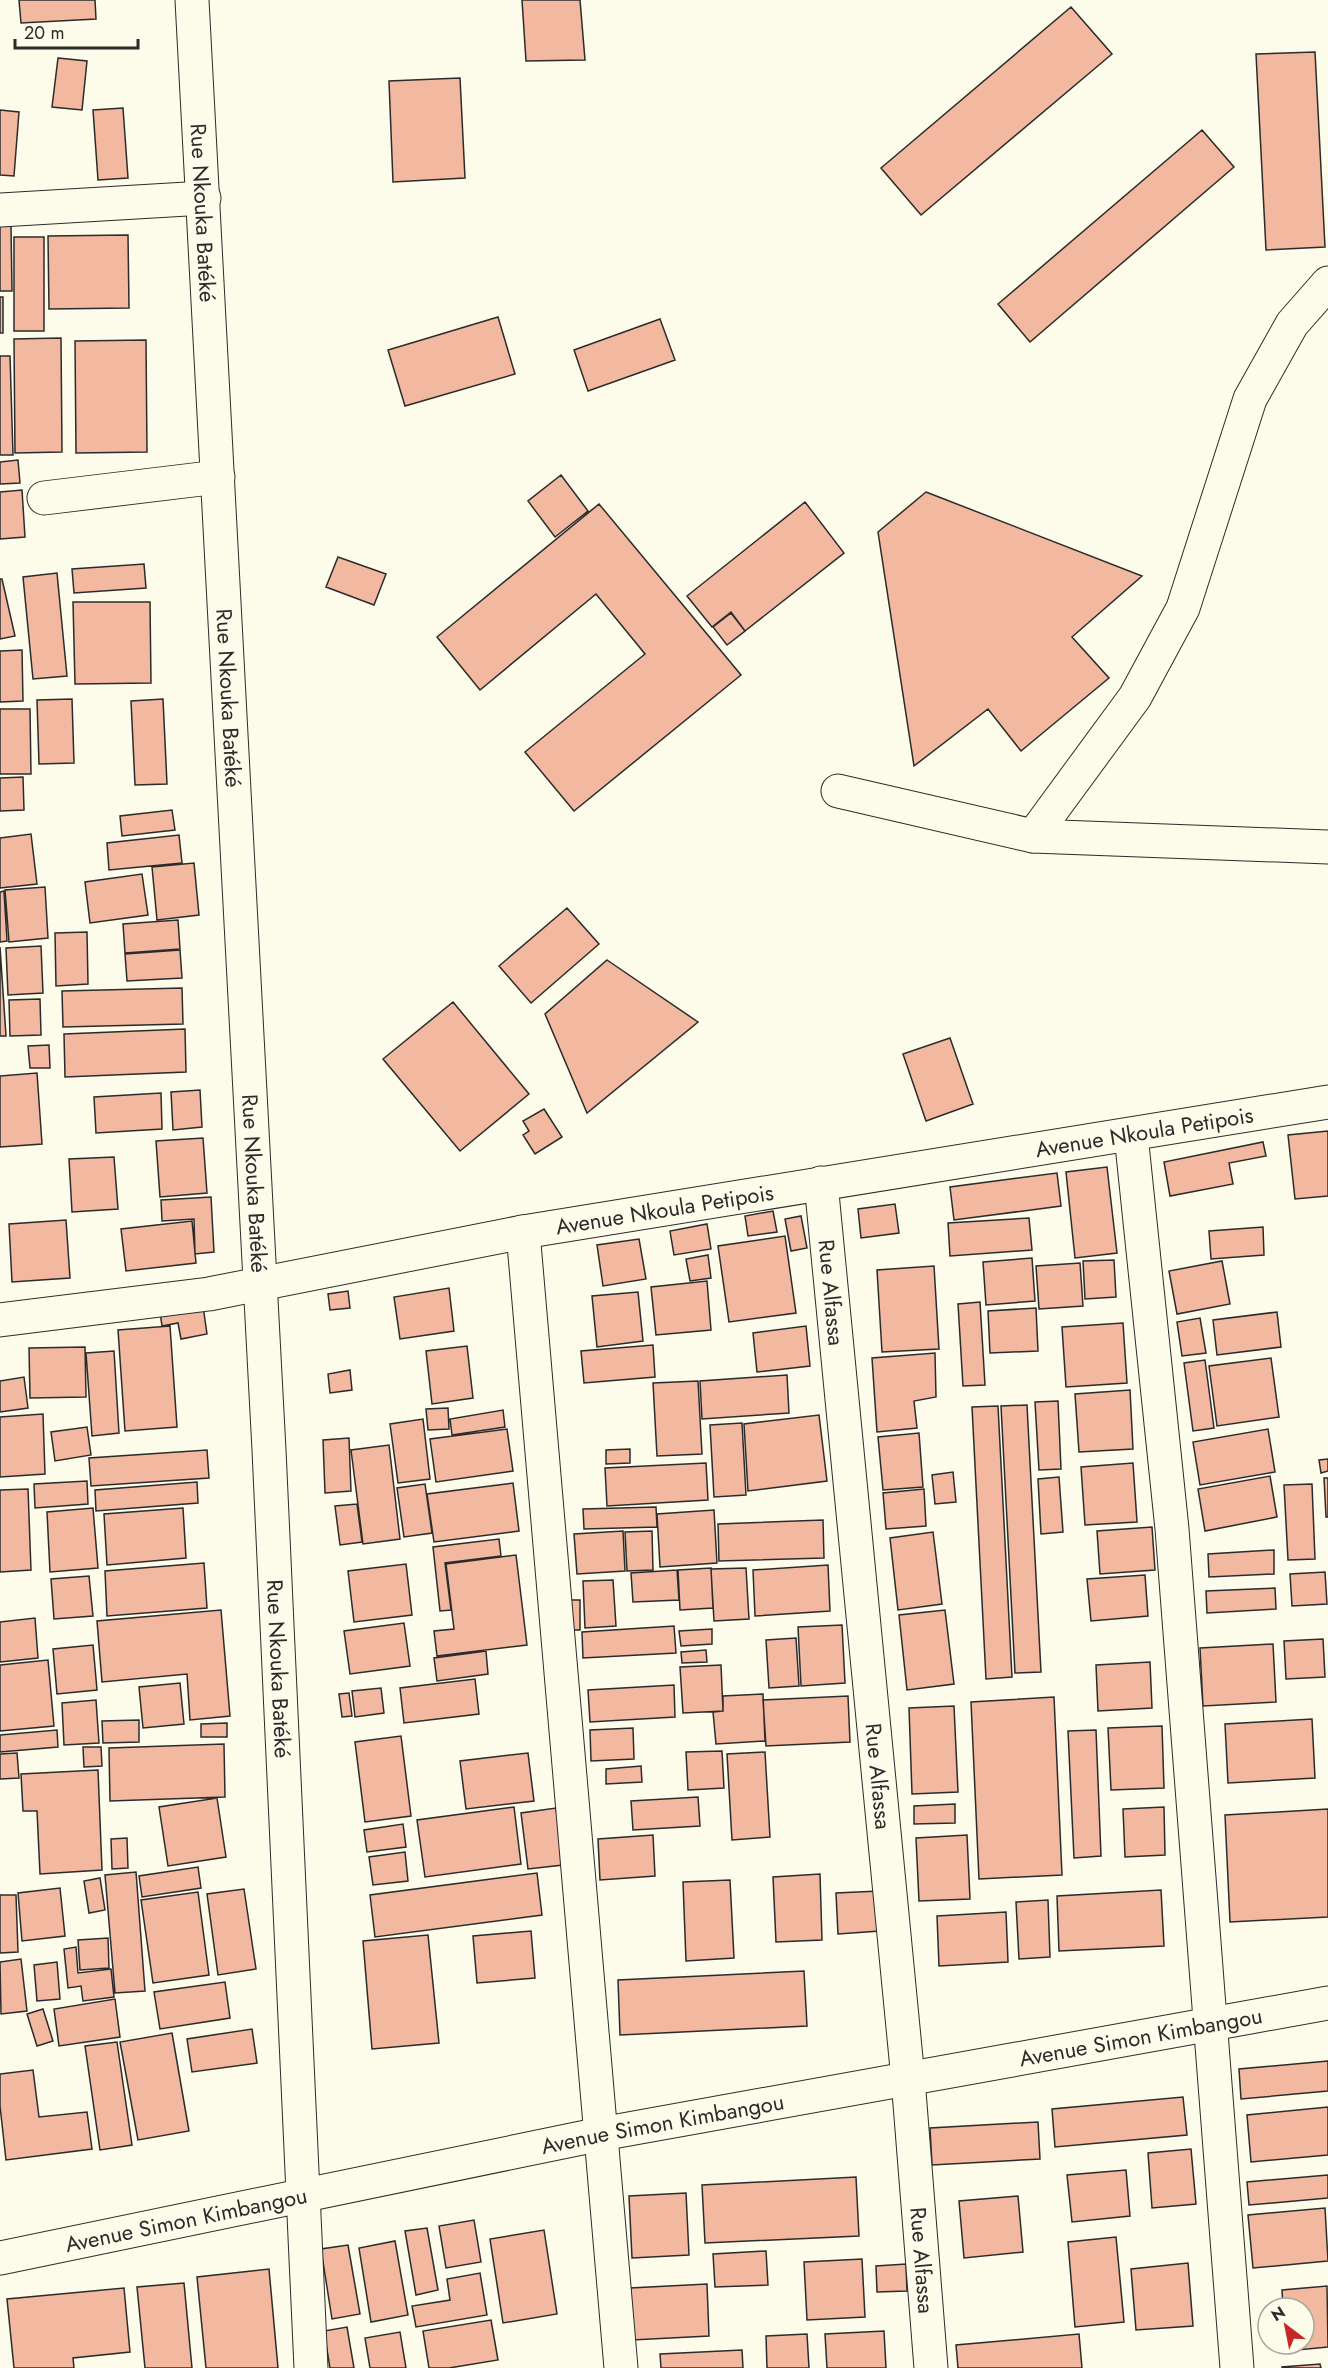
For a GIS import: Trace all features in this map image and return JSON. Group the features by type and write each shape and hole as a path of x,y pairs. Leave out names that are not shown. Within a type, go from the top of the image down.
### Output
{"street":[{"name":"Rue Nkouka Batéké","path":"192,0 269,1450 310,2368"},
{"path":"0,210 204,198"},
{"path":"1034,836 1135,697 1183,608 1250,399 1292,324 1328,283"},
{"path":"44,498 218,477"},
{"path":"838,791 1034,836 1328,847"},
{"name":"Avenue Nkoula Petipois","path":"0,1320 209,1294 523,1232 1328,1102"},
{"path":"1131,1135 1172,1530 1237,2368"},
{"name":"Rue Alfassa","path":"821,1183 908,2079 931,2368"},
{"path":"523,1232 621,2368"},
{"name":"Avenue Simon Kimbangou","path":"0,2258 601,2134 1328,2003"}],"building":[{"path":"19,0 95,0 96,19 21,23"},
{"path":"522,0 580,0 585,60 526,61"},
{"path":"1071,7 1112,54 921,215 881,168"},
{"path":"1315,52 1325,247 1266,250 1256,54"},
{"path":"58,58 87,61 82,110 52,107"},
{"path":"460,78 465,178 393,182 389,81"},
{"path":"123,108 128,178 98,180 93,110"},
{"path":"0,110 19,112 14,176 0,175"},
{"path":"1202,130 1234,167 1030,342 998,304"},
{"path":"0,226 11,226 12,291 0,291"},
{"path":"128,235 129,308 49,309 48,236"},
{"path":"14,237 44,237 44,331 14,331"},
{"path":"0,297 3,297 3,333 0,333"},
{"path":"498,317 515,374 405,406 388,350"},
{"path":"660,319 675,360 588,391 574,350"},
{"path":"61,338 62,452 15,453 14,339"},
{"path":"146,340 147,452 76,453 75,341"},
{"path":"0,356 10,356 13,455 0,455"},
{"path":"18,460 20,483 0,484 0,462"},
{"path":"561,475 588,511 555,537 528,501"},
{"path":"22,490 25,537 0,539 0,492"},
{"path":"926,492 1142,576 1072,637 1109,678 1021,751 988,709 914,766 878,532"},
{"path":"805,502 844,553 745,631 731,612 712,627 687,596"},
{"path":"599,504 741,675 574,811 525,752 645,654 596,594 480,690 437,637"},
{"path":"338,557 386,574 374,605 326,587"},
{"path":"144,564 146,588 74,593 72,569"},
{"path":"57,573 67,676 33,679 23,577"},
{"path":"0,579 2,579 15,636 0,639"},
{"path":"73,602 150,602 151,683 75,684"},
{"path":"731,613 745,631 727,645 713,627"},
{"path":"22,650 23,701 0,702 0,651"},
{"path":"72,699 74,763 39,764 37,700"},
{"path":"163,699 167,784 135,785 131,701"},
{"path":"0,709 30,709 31,774 0,774"},
{"path":"23,777 24,810 0,811 0,778"},
{"path":"172,810 175,830 122,836 120,816"},
{"path":"31,834 37,884 0,888 0,838"},
{"path":"179,835 182,863 109,870 107,843"},
{"path":"194,863 199,915 157,920 152,867"},
{"path":"142,874 148,915 90,923 85,882"},
{"path":"45,887 48,938 9,942 5,890"},
{"path":"4,891 7,941 0,942 0,892"},
{"path":"567,908 599,944 531,1003 499,966"},
{"path":"178,920 180,949 125,953 123,924"},
{"path":"87,932 88,984 56,986 55,933"},
{"path":"41,946 43,993 8,995 6,948"},
{"path":"0,947 6,1036 0,1036"},
{"path":"180,950 182,978 127,981 125,954"},
{"path":"607,960 698,1022 587,1113 545,1014"},
{"path":"182,988 183,1024 63,1027 62,991"},
{"path":"40,999 41,1035 10,1036 9,1000"},
{"path":"453,1002 529,1094 460,1151 383,1059"},
{"path":"185,1029 186,1072 65,1077 64,1034"},
{"path":"950,1038 973,1104 926,1121 903,1054"},
{"path":"49,1045 50,1068 30,1068 28,1046"},
{"path":"37,1073 42,1144 0,1147 0,1076"},
{"path":"200,1090 202,1127 173,1130 171,1092"},
{"path":"161,1093 162,1129 96,1133 94,1097"},
{"path":"544,1109 562,1137 535,1154 523,1135 529,1131 523,1121"},
{"path":"1328,1131 1328,1196 1295,1199 1288,1135"},
{"path":"203,1138 207,1193 160,1197 156,1141"},
{"path":"1263,1142 1266,1156 1229,1163 1233,1184 1170,1196 1164,1162"},
{"path":"114,1157 118,1209 72,1212 69,1159"},
{"path":"1107,1167 1117,1253 1075,1258 1066,1172"},
{"path":"1057,1173 1061,1206 954,1220 950,1187"},
{"path":"211,1197 214,1252 195,1254 194,1219 162,1221 161,1200"},
{"path":"895,1204 899,1233 861,1238 858,1209"},
{"path":"773,1211 777,1232 748,1236 745,1216"},
{"path":"801,1216 807,1248 791,1251 785,1219"},
{"path":"1029,1218 1032,1250 950,1256 948,1223"},
{"path":"66,1220 70,1278 12,1282 9,1224"},
{"path":"192,1221 196,1263 126,1271 121,1229"},
{"path":"707,1224 711,1249 674,1255 670,1231"},
{"path":"1263,1227 1264,1255 1211,1259 1209,1231"},
{"path":"785,1236 796,1313 729,1322 718,1246"},
{"path":"639,1239 646,1279 603,1286 597,1245"},
{"path":"708,1255 711,1278 690,1281 686,1259"},
{"path":"1032,1258 1035,1301 986,1305 983,1262"},
{"path":"1114,1260 1116,1297 1085,1299 1083,1261"},
{"path":"1222,1261 1230,1304 1177,1314 1169,1271"},
{"path":"1080,1263 1083,1306 1039,1309 1036,1266"},
{"path":"934,1266 939,1349 882,1352 877,1270"},
{"path":"707,1281 711,1330 656,1335 651,1287"},
{"path":"449,1288 454,1331 400,1339 394,1297"},
{"path":"348,1291 350,1308 330,1310 328,1294"},
{"path":"638,1292 643,1341 597,1347 592,1296"},
{"path":"980,1302 985,1385 963,1386 958,1304"},
{"path":"203,1306 207,1334 181,1339 178,1323 162,1326 160,1312"},
{"path":"1036,1308 1038,1351 990,1353 988,1311"},
{"path":"1277,1312 1281,1347 1217,1355 1213,1320"},
{"path":"1200,1318 1206,1353 1182,1356 1177,1322"},
{"path":"1123,1323 1127,1383 1066,1387 1062,1327"},
{"path":"170,1326 177,1427 125,1431 118,1330"},
{"path":"806,1326 810,1366 757,1372 753,1333"},
{"path":"653,1345 655,1377 584,1383 581,1351"},
{"path":"467,1346 473,1398 432,1404 426,1351"},
{"path":"85,1347 86,1397 30,1398 29,1348"},
{"path":"114,1351 119,1433 92,1436 86,1353"},
{"path":"935,1353 936,1397 914,1401 917,1428 877,1432 872,1358"},
{"path":"1271,1358 1279,1417 1217,1426 1209,1366"},
{"path":"1205,1360 1214,1428 1193,1431 1184,1363"},
{"path":"350,1370 352,1390 330,1393 328,1374"},
{"path":"787,1375 789,1413 702,1419 700,1381"},
{"path":"24,1377 28,1408 0,1412 0,1381"},
{"path":"698,1381 702,1454 657,1456 653,1383"},
{"path":"1130,1390 1133,1449 1079,1452 1075,1394"},
{"path":"1058,1401 1061,1469 1039,1470 1035,1402"},
{"path":"1027,1405 1041,1672 1015,1673 1001,1406"},
{"path":"998,1406 1012,1677 986,1679 972,1407"},
{"path":"448,1408 449,1429 428,1430 426,1409"},
{"path":"503,1410 505,1427 452,1435 450,1419"},
{"path":"43,1414 45,1474 0,1477 0,1417"},
{"path":"819,1415 827,1481 748,1491 744,1424"},
{"path":"423,1419 430,1479 398,1483 390,1424"},
{"path":"742,1423 746,1495 714,1497 710,1425"},
{"path":"87,1427 91,1455 55,1461 51,1432"},
{"path":"507,1429 513,1471 436,1482 430,1439"},
{"path":"1268,1429 1275,1472 1200,1485 1193,1442"},
{"path":"919,1433 923,1487 883,1490 878,1437"},
{"path":"349,1438 351,1491 325,1493 323,1440"},
{"path":"389,1445 400,1539 363,1544 351,1450"},
{"path":"630,1449 630,1463 606,1464 606,1450"},
{"path":"207,1450 209,1478 91,1486 89,1458"},
{"path":"1328,1459 1328,1471 1321,1473 1319,1460"},
{"path":"706,1463 708,1500 607,1506 605,1468"},
{"path":"1133,1463 1137,1522 1085,1525 1081,1467"},
{"path":"953,1472 956,1502 935,1504 932,1475"},
{"path":"1270,1476 1277,1517 1205,1531 1198,1489"},
{"path":"1059,1477 1063,1532 1041,1534 1038,1479"},
{"path":"1324,1478 1328,1478 1328,1517 1326,1517"},
{"path":"87,1481 88,1504 35,1508 34,1484"},
{"path":"197,1482 198,1503 96,1511 95,1490"},
{"path":"513,1483 519,1531 434,1542 427,1494"},
{"path":"425,1484 432,1533 404,1537 397,1488"},
{"path":"1312,1484 1315,1559 1288,1560 1284,1485"},
{"path":"28,1489 31,1570 0,1572 0,1490"},
{"path":"924,1489 926,1526 886,1529 883,1493"},
{"path":"357,1504 362,1542 340,1545 335,1506"},
{"path":"656,1507 657,1527 584,1529 583,1509"},
{"path":"93,1508 98,1568 50,1572 47,1512"},
{"path":"183,1508 186,1558 107,1565 104,1514"},
{"path":"714,1510 717,1563 660,1567 657,1514"},
{"path":"823,1520 824,1558 719,1561 718,1524"},
{"path":"1152,1527 1155,1570 1100,1574 1097,1531"},
{"path":"623,1531 625,1571 577,1574 574,1534"},
{"path":"652,1531 653,1570 627,1571 625,1532"},
{"path":"933,1532 942,1604 898,1610 890,1538"},
{"path":"499,1539 501,1556 445,1563 451,1610 440,1611 433,1547"},
{"path":"1274,1550 1274,1574 1209,1577 1208,1554"},
{"path":"516,1555 527,1645 437,1656 434,1631 454,1629 446,1564"},
{"path":"204,1563 207,1608 107,1616 105,1571"},
{"path":"406,1564 412,1615 354,1622 348,1571"},
{"path":"828,1565 830,1611 755,1616 753,1570"},
{"path":"711,1568 713,1608 680,1610 678,1570"},
{"path":"746,1568 749,1619 714,1621 711,1569"},
{"path":"677,1570 679,1600 633,1602 631,1573"},
{"path":"1325,1572 1327,1604 1292,1606 1290,1574"},
{"path":"1145,1575 1148,1616 1091,1621 1087,1579"},
{"path":"89,1576 93,1616 54,1619 51,1579"},
{"path":"613,1580 616,1626 585,1628 583,1581"},
{"path":"1275,1588 1276,1609 1207,1613 1206,1591"},
{"path":"566,1600 580,1600 580,1630 567,1630"},
{"path":"221,1610 230,1716 190,1720 187,1674 102,1682 97,1621"},
{"path":"945,1610 954,1684 907,1690 899,1615"},
{"path":"35,1618 38,1658 0,1662 0,1622"},
{"path":"404,1623 410,1666 350,1674 344,1631"},
{"path":"842,1625 845,1683 801,1686 798,1627"},
{"path":"674,1626 676,1653 583,1658 582,1632"},
{"path":"712,1629 712,1644 681,1646 679,1631"},
{"path":"796,1638 799,1686 769,1688 766,1640"},
{"path":"1323,1639 1325,1677 1286,1679 1284,1641"},
{"path":"1273,1644 1276,1702 1203,1706 1200,1648"},
{"path":"93,1645 97,1690 57,1694 53,1649"},
{"path":"706,1650 707,1662 682,1663 681,1652"},
{"path":"486,1651 488,1674 437,1681 434,1658"},
{"path":"48,1660 54,1726 0,1731 0,1665"},
{"path":"1150,1662 1152,1708 1098,1711 1096,1665"},
{"path":"721,1665 723,1711 683,1713 680,1667"},
{"path":"475,1679 479,1714 404,1723 400,1688"},
{"path":"180,1683 184,1724 143,1728 139,1687"},
{"path":"674,1685 675,1717 590,1722 588,1690"},
{"path":"381,1688 384,1713 355,1717 352,1691"},
{"path":"349,1693 352,1716 342,1717 339,1694"},
{"path":"763,1694 765,1741 716,1744 713,1712 723,1711 723,1696"},
{"path":"848,1696 850,1742 766,1746 763,1700"},
{"path":"1054,1697 1062,1875 979,1879 971,1702"},
{"path":"96,1700 99,1743 64,1745 62,1703"},
{"path":"954,1706 958,1792 912,1794 909,1708"},
{"path":"1312,1719 1315,1778 1228,1783 1225,1724"},
{"path":"139,1720 139,1742 103,1743 102,1721"},
{"path":"227,1723 227,1737 201,1737 201,1724"},
{"path":"1162,1726 1164,1788 1111,1790 1108,1728"},
{"path":"633,1728 634,1759 591,1761 590,1730"},
{"path":"57,1730 58,1747 0,1752 0,1735"},
{"path":"1096,1730 1101,1856 1074,1858 1068,1731"},
{"path":"401,1736 411,1816 365,1822 355,1742"},
{"path":"224,1744 225,1797 110,1801 109,1748"},
{"path":"83,1747 101,1747 102,1766 84,1767"},
{"path":"722,1751 724,1788 688,1790 686,1752"},
{"path":"765,1752 770,1837 732,1840 727,1754"},
{"path":"17,1753 19,1778 0,1779 0,1754"},
{"path":"528,1753 534,1801 466,1809 460,1761"},
{"path":"641,1766 642,1782 606,1784 606,1769"},
{"path":"98,1770 102,1870 40,1874 37,1811 23,1811 21,1774"},
{"path":"698,1797 700,1826 633,1830 631,1801"},
{"path":"217,1798 226,1857 168,1866 159,1807"},
{"path":"955,1804 955,1823 914,1824 914,1806"},
{"path":"514,1807 521,1864 425,1877 417,1820"},
{"path":"1164,1807 1165,1855 1125,1857 1123,1809"},
{"path":"556,1808 563,1865 528,1869 521,1813"},
{"path":"1328,1809 1328,1917 1230,1922 1225,1815"},
{"path":"403,1824 406,1847 367,1852 364,1830"},
{"path":"653,1835 655,1876 600,1880 598,1839"},
{"path":"967,1835 970,1899 919,1901 916,1838"},
{"path":"127,1838 128,1868 112,1869 111,1839"},
{"path":"405,1852 408,1881 373,1885 369,1857"},
{"path":"198,1867 201,1888 142,1897 139,1876"},
{"path":"136,1872 145,1991 115,1993 105,1875"},
{"path":"537,1873 542,1915 375,1937 370,1895"},
{"path":"820,1874 822,1940 776,1942 773,1877"},
{"path":"100,1878 105,1910 89,1913 84,1881"},
{"path":"730,1880 734,1958 686,1961 683,1882"},
{"path":"60,1888 65,1936 22,1941 18,1893"},
{"path":"244,1889 256,1969 218,1975 207,1894"},
{"path":"1161,1890 1164,1946 1059,1951 1057,1896"},
{"path":"879,1891 880,1931 838,1934 836,1893"},
{"path":"198,1892 209,1975 153,1983 141,1900"},
{"path":"0,1895 16,1895 18,1952 0,1953"},
{"path":"1048,1900 1050,1957 1019,1959 1016,1902"},
{"path":"1006,1912 1008,1962 939,1966 937,1916"},
{"path":"531,1931 535,1978 477,1983 473,1936"},
{"path":"428,1935 439,2043 372,2049 363,1941"},
{"path":"108,1938 109,1968 80,1970 78,1940"},
{"path":"76,1947 78,1973 111,1969 114,1997 83,2001 81,1986 68,1988 64,1949"},
{"path":"21,1959 27,2011 1,2014 0,1962"},
{"path":"57,1962 60,1999 37,2001 34,1965"},
{"path":"804,1971 807,2026 620,2035 618,1980"},
{"path":"225,1982 230,2018 160,2029 154,1992"},
{"path":"115,1999 120,2037 59,2046 54,2009"},
{"path":"43,2009 53,2041 37,2046 27,2014"},
{"path":"252,2029 257,2063 192,2072 187,2039"},
{"path":"172,2033 189,2131 138,2140 120,2042"},
{"path":"117,2042 132,2145 100,2150 85,2046"},
{"path":"1328,2061 1328,2091 1241,2099 1239,2069"},
{"path":"33,2070 39,2117 87,2112 92,2149 6,2160 0,2106 0,2074"},
{"path":"1183,2097 1187,2135 1055,2147 1052,2109"},
{"path":"1328,2107 1328,2155 1251,2162 1247,2115"},
{"path":"1038,2122 1040,2159 932,2165 930,2128"},
{"path":"1191,2149 1196,2204 1152,2208 1148,2153"},
{"path":"1126,2170 1130,2216 1072,2222 1067,2175"},
{"path":"1328,2175 1328,2198 1249,2205 1247,2182"},
{"path":"856,2177 859,2236 705,2243 702,2185"},
{"path":"686,2193 689,2255 632,2258 629,2196"},
{"path":"1018,2196 1023,2252 964,2258 959,2201"},
{"path":"1325,2208 1328,2261 1253,2268 1248,2215"},
{"path":"474,2220 481,2262 446,2268 439,2226"},
{"path":"427,2228 438,2290 416,2295 405,2231"},
{"path":"544,2230 557,2314 503,2323 490,2239"},
{"path":"1116,2237 1124,2322 1075,2327 1068,2242"},
{"path":"395,2241 408,2315 371,2322 359,2248"},
{"path":"348,2245 360,2314 332,2319 321,2249"},
{"path":"766,2251 768,2285 715,2287 713,2254"},
{"path":"862,2259 865,2317 807,2320 804,2262"},
{"path":"1188,2263 1193,2326 1136,2330 1131,2269"},
{"path":"906,2264 907,2291 877,2292 876,2266"},
{"path":"269,2269 278,2368 206,2368 197,2277"},
{"path":"480,2273 487,2315 416,2327 412,2306 450,2300 447,2279"},
{"path":"184,2283 192,2368 145,2368 137,2287"},
{"path":"707,2284 709,2336 632,2340 630,2288"},
{"path":"1327,2286 1328,2347 1316,2348 1316,2296 1282,2296 1282,2290"},
{"path":"124,2288 130,2352 73,2358 74,2368 14,2368 7,2299"},
{"path":"491,2320 498,2360 449,2368 429,2368 423,2331"},
{"path":"347,2327 354,2368 330,2368 324,2331"},
{"path":"884,2331 886,2368 827,2368 825,2334"},
{"path":"400,2332 406,2368 370,2368 365,2338"},
{"path":"807,2334 809,2368 767,2368 766,2336"},
{"path":"1079,2334 1082,2368 958,2368 956,2345"},
{"path":"742,2350 743,2368 661,2368 660,2354"},
{"path":"1320,2364 1321,2368 1282,2368 1282,2367"}]}
